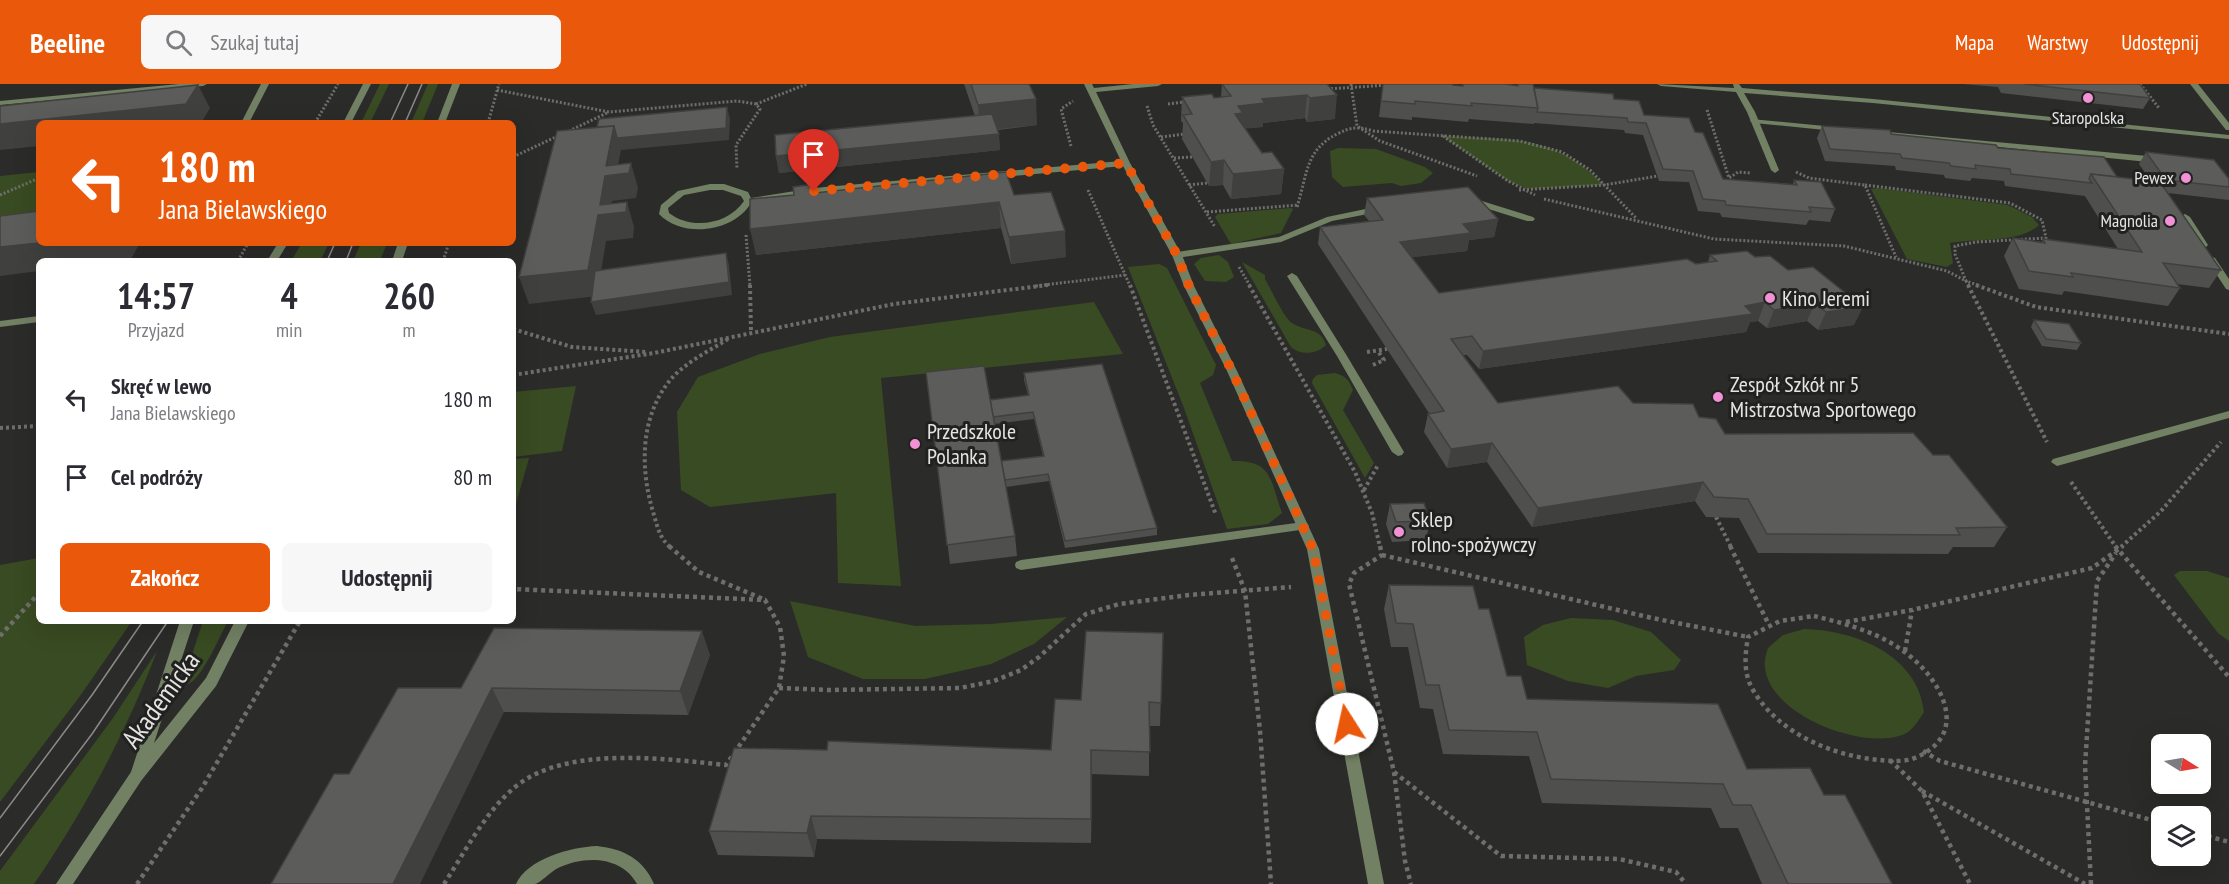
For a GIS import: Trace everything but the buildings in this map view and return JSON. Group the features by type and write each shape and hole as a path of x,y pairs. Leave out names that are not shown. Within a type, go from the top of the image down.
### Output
{"street":[{"path":"0,103 203,84"},
{"path":"247,120 265,84"},
{"path":"349,120 367,84"},
{"path":"442,120 456,84"},
{"path":"1158,84 1090,87 1126,163 1177,255 1189,286 1313,549 1376,884"},
{"path":"1661,84 1737,87 2229,137"},
{"path":"2194,84 2229,128"},
{"path":"1737,87 1751,112 1775,170"},
{"path":"1754,121 1840,129"},
{"path":"1875,132 2163,160"},
{"path":"748,201 814,191 1126,163"},
{"path":"724,187 736,189 745,194 748,201 745,208 732,217 710,225 680,225 664,214 664,207 670,200 694,189 724,187"},
{"path":"1459,201 1470,200 1530,219"},
{"path":"1177,255 1281,239 1330,219 1369,210 1392,208"},
{"path":"2186,218 2229,287"},
{"path":"1292,276 1398,452"},
{"path":"0,324 36,319"},
{"path":"2057,462 2229,414"},
{"path":"1021,565 1303,526"},
{"name":"Akademicka","path":"136,777 186,624"},
{"name":"Akademicka","path":"64,884 136,777 211,682 240,624"},
{"path":"524,884 541,870 559,860 584,853 608,853 628,860 646,884"}],"path":[{"path":"317,120 338,84"},
{"path":"489,120 499,84"},
{"path":"497,90 609,112 737,101 756,104 807,84"},
{"path":"2140,84 2152,99"},
{"path":"1318,90 1352,85 1389,86"},
{"path":"1352,85 1351,98 1357,126 1380,141 1485,179"},
{"path":"1070,92 1073,101 1061,109 1077,166 1126,275 1245,591 1260,731 1271,884"},
{"path":"1191,102 1147,106 1153,125 1207,212 1343,449 1363,490 1379,533 1382,555"},
{"path":"738,174 736,145 760,109 756,104"},
{"path":"1729,178 1706,108 1751,112"},
{"path":"516,156 609,112"},
{"path":"1298,205 1309,158 1314,148 1322,141 1357,126 1373,131 1520,141 1542,145 1569,156 1590,170 1637,219"},
{"path":"1161,137 1188,134"},
{"path":"1442,136 1508,181 1527,189 1539,198"},
{"path":"1174,158 1192,157"},
{"path":"1789,169 1809,178 2010,203 2042,220 2046,238 1976,242 1955,246 1955,254 1966,281 2057,462 2118,550 2229,677"},
{"path":"1658,176 1604,185 1516,191 1714,238 1743,242 1844,246 1947,271 1966,281 2036,307 2229,334"},
{"path":"0,195 36,179"},
{"path":"1190,185 1207,183"},
{"path":"1865,185 1897,258"},
{"path":"1207,212 1310,204"},
{"path":"745,232 749,252 748,289 751,333"},
{"path":"516,375 654,353 894,304 1126,275"},
{"path":"516,330 572,347 654,353"},
{"path":"444,884 490,816 516,786 546,771 584,762 647,758 726,765 747,730 779,688 784,656 780,627 765,600 699,572 661,539 646,490 642,458 654,404 672,378 697,358 731,337"},
{"path":"1370,352 1387,350"},
{"path":"0,429 36,426"},
{"path":"1845,622 1912,610 2092,568 2118,550 2162,511 2223,439"},
{"path":"1363,490 1378,465"},
{"path":"1716,517 1768,623"},
{"path":"2091,884 2085,766 2097,582 2118,550"},
{"path":"1411,884 1405,861 1394,772 1349,584 1354,573 1382,555 1652,618 1748,637"},
{"path":"779,688 830,690 960,688 994,681 1022,670 1086,614 1119,604 1292,587"},
{"path":"516,590 765,600"},
{"path":"0,636 36,596"},
{"path":"1905,651 1912,610"},
{"path":"1814,616 1845,622 1876,634 1905,651 1928,672 1943,695 1948,718 1942,738 1910,759 1865,760 1837,753 1810,741 1786,725 1766,708 1752,689 1746,671 1744,653 1748,637 1768,623 1787,618 1814,616"},
{"path":"137,884 202,788 298,624"},
{"path":"1923,751 1940,761 2151,820"},
{"path":"1890,760 1922,791 2085,884"},
{"path":"1394,772 1501,856 1629,861 1676,872 1686,884"},
{"path":"1922,791 1970,884"},
{"path":"2211,837 2229,842"}],"green space":[{"path":"380,84 389,84 371,120 362,120"},
{"path":"428,84 438,84 423,120 412,120"},
{"path":"1442,136 1529,142 1567,156 1604,185 1527,189 1508,181"},
{"path":"1338,148 1376,149 1425,167 1433,173 1421,183 1401,186 1392,183 1343,187 1332,177 1330,151"},
{"path":"36,172 36,223 0,227 0,176"},
{"path":"1871,189 2008,205 2032,217 2039,225 2021,235 1950,243 1953,263 1947,267 1907,259"},
{"path":"1293,209 1281,233 1231,244 1215,217 1218,214"},
{"path":"300,246 328,246 322,258 293,258"},
{"path":"360,246 386,246 381,258 354,258"},
{"path":"1219,255 1228,262 1234,277 1226,282 1205,281 1194,264 1201,258"},
{"path":"1242,262 1265,275 1282,310 1292,323 1320,335 1326,345 1309,353 1299,352 1291,347"},
{"path":"1159,264 1167,268 1216,365 1213,375 1200,383 1232,461 1255,464 1263,468 1272,482 1282,513 1268,524 1227,529 1184,408 1128,267"},
{"path":"1094,302 1123,354 881,378 901,586 838,583 836,493 710,507 681,490 677,412 698,377 760,354 830,337"},
{"path":"1335,373 1344,377 1352,387 1353,390 1343,410 1374,463 1365,478 1312,383 1317,375"},
{"path":"576,386 562,451 516,457 516,392"},
{"path":"529,458 516,504 516,459"},
{"path":"36,559 36,624 130,624 80,696 0,802 0,565"},
{"path":"2180,571 2207,571 2229,578 2229,641 2218,633 2174,575"},
{"path":"790,601 915,626 991,624 1067,617 1034,644 991,664 925,679 863,679 808,657"},
{"path":"1571,618 1613,620 1651,632 1681,660 1674,670 1636,676 1608,688 1568,681 1527,665 1524,637 1543,625"},
{"path":"202,624 226,624 198,676 186,685 184,679"},
{"path":"1804,629 1843,634 1881,649 1897,661 1910,675 1919,692 1924,712 1915,726 1902,735 1885,738 1842,733 1799,714 1782,700 1770,684 1765,667 1767,650 1783,635"},
{"path":"157,651 132,712 103,771 34,884 0,884 0,871 113,718"}],"tram line":[{"path":"391,120 408,84"},
{"path":"406,120 422,84"},
{"path":"328,258 334,246"},
{"path":"347,258 352,246"},
{"path":"0,818 92,695 141,624"},
{"path":"0,856 92,734 166,624"}],"place":[{"name":"Staropolska","path":"2088,98"},
{"name":"Pewex","path":"2186,178"},
{"name":"Magnolia","path":"2170,221"},
{"name":"Kino Jeremi","path":"1770,298"},
{"name":"Zespół Szkół nr 5 Mistrzostwa Sportowego","path":"1718,397"},
{"name":"Przedszkole Polanka","path":"915,444"},
{"name":"Sklep rolno-spożywczy","path":"1399,532"}],"route":[{"path":"814,191 991,173 1126,163 1177,255 1189,286 1232,371 1313,549 1347,724"}]}
